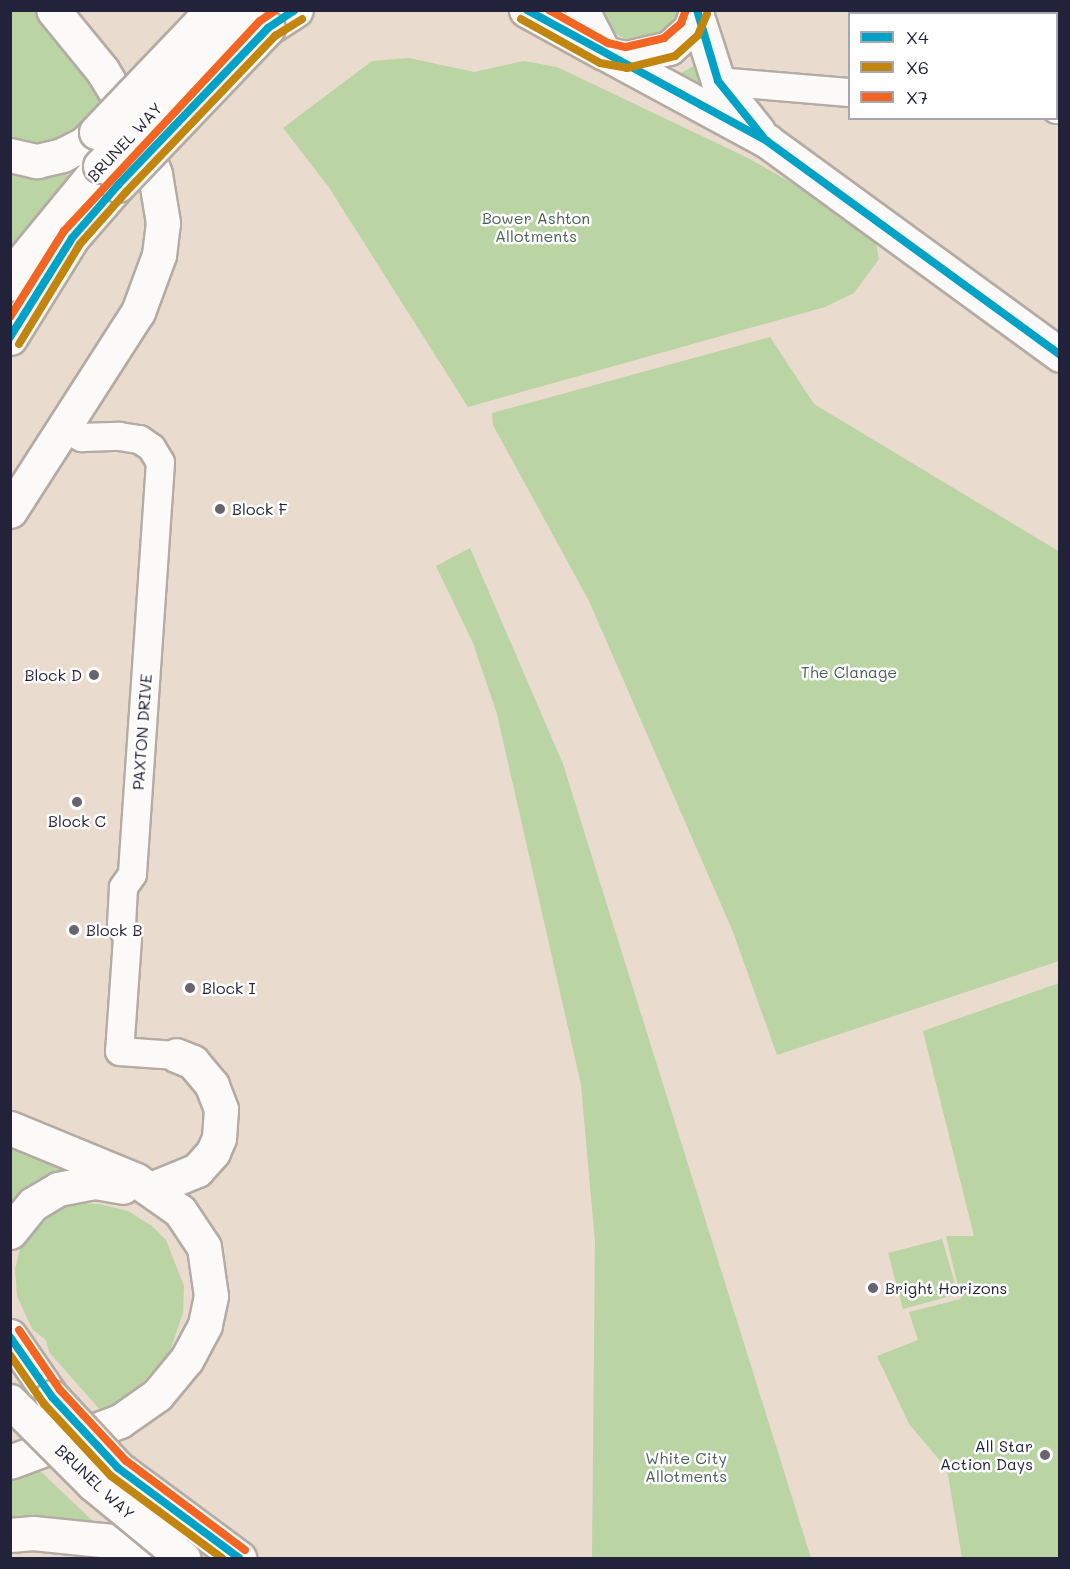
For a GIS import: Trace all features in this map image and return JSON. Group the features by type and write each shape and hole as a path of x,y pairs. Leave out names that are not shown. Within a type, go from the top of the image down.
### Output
{"main road":[{"path":"10,511 138,312 159,255 163,223 155,174 139,131 102,70 52,10"},
{"path":"10,155 37,161 62,155 84,144 212,10"},
{"name":"BRUNEL WAY","path":"10,284 22,261 109,176 263,16 296,10"},
{"path":"526,10 767,141 908,240 1059,355"},
{"path":"582,10 607,54"},
{"path":"607,54 643,57 669,48 690,29 697,13"},
{"path":"697,13 718,81 767,141"},
{"name":"BRUNEL WAY","path":"10,338 109,176"},
{"path":"151,1189 197,1170 213,1152 219,1138 221,1110 212,1085 193,1062 176,1055"},
{"path":"10,1128 151,1189 180,1211 204,1247 211,1296 205,1325 174,1379 120,1421 10,1461"},
{"path":"10,1232 43,1196 67,1186 95,1182 115,1184 147,1199 204,1247"},
{"name":"BRUNEL WAY","path":"10,1336 52,1397 118,1468 239,1558"},
{"name":"BRUNEL WAY","path":"10,1401 93,1484 183,1558"},
{"path":"10,1535 33,1533 112,1541 172,1558"}],"street":[{"path":"718,81 848,92"},
{"name":"PAXTON DRIVE","path":"63,427 81,437 139,439 151,447 160,462 132,874 123,887 121,924 128,938 119,1051 176,1055"}],"green space":[{"path":"10,11 34,11 104,97 76,126 54,142 29,145 11,136"},
{"path":"600,11 685,11 669,35 634,43 612,32"},
{"name":"Bower Ashton Allotments","path":"409,58 474,72 524,61 557,67 748,158 866,225 874,232 879,259 854,293 825,307 468,407 328,186 283,128 372,61"},
{"path":"701,62 715,94 672,78"},
{"path":"11,168 63,170 71,179 11,249"},
{"name":"The Clanage","path":"770,337 814,404 1060,552 1059,961 777,1055 733,932 589,601 493,425 492,413"},
{"name":"White City Allotments","path":"470,548 563,764 811,1558 592,1558 595,1242 581,1085 497,714 473,643 436,566"},
{"path":"1059,983 1059,1558 962,1558 947,1469 909,1424 877,1356 918,1340 909,1312 961,1299 946,1236 974,1236 923,1031"},
{"path":"11,1141 83,1174 11,1212"},
{"path":"75,1203 99,1204 128,1211 152,1226 166,1240 184,1286 183,1313 168,1357 142,1383 102,1412 49,1352 46,1340 32,1329 17,1296 15,1269 21,1245 53,1213"},
{"path":"942,1239 958,1294 903,1309 888,1253"},
{"path":"37,1468 96,1524 52,1517 11,1519 11,1476"}],"transit line":[{"name":"X7","path":"10,317 64,231 260,21 276,10"},
{"name":"X4","path":"10,337 72,238 118,185 268,28 295,10"},
{"name":"X4","path":"527,10 767,141 1060,355"},
{"name":"X7","path":"549,10 608,43 626,47 664,38 681,23 686,10"},
{"name":"X4","path":"697,10 718,81 763,137"},
{"name":"X6","path":"521,19 600,63 627,68 675,56 698,35 707,14"},
{"name":"X6","path":"19,344 80,244 126,192 275,36 302,19"},
{"name":"X7","path":"19,1330 60,1390 125,1460 245,1550"},
{"name":"X4","path":"10,1337 52,1397 118,1468 239,1558"},
{"name":"X6","path":"10,1355 44,1404 111,1476 222,1558"}],"place":[{"name":"Block F","path":"220,509"},
{"name":"Block D","path":"94,675"},
{"name":"Block C","path":"77,802"},
{"name":"Block B","path":"74,930"},
{"name":"Block I","path":"190,988"},
{"name":"Bright Horizons","path":"873,1288"},
{"name":"All Star Action Days","path":"1045,1455"}]}
